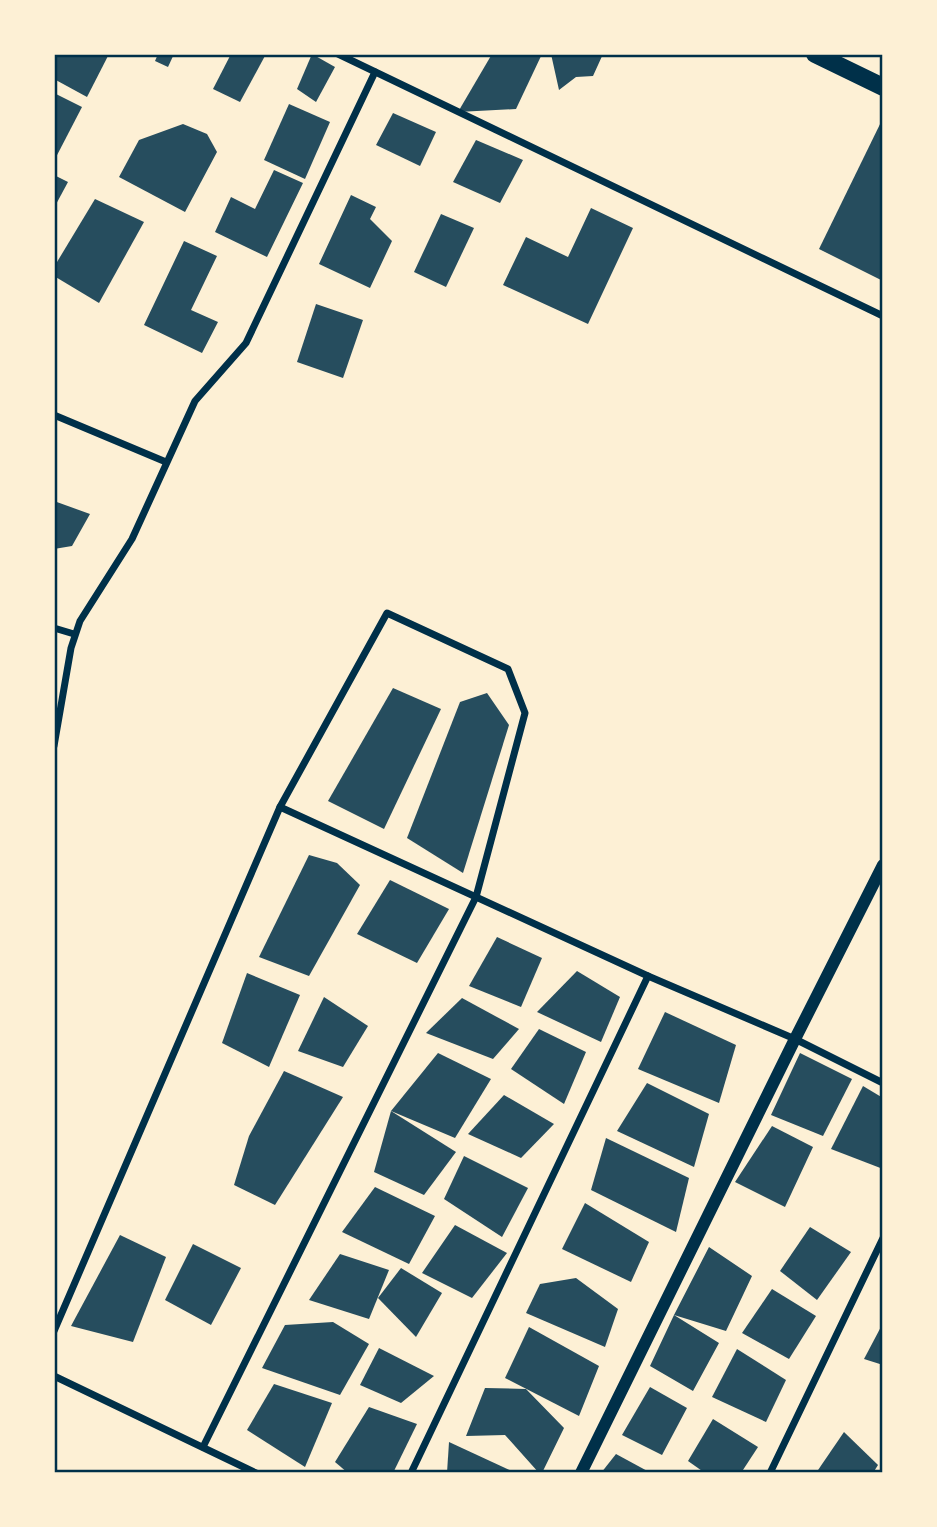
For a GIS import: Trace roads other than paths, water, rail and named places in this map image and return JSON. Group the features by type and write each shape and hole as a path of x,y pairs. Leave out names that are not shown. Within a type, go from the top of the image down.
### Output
{"main road":[{"path":"815,54 883,88"}],"street":[{"path":"338,54 883,316"},
{"path":"54,746 74,634 132,539 195,401 246,343 375,72"},
{"path":"54,415 166,462"},
{"path":"54,1331 280,807 387,613 508,669 525,713 475,897 203,1447"},
{"path":"54,628 74,634"},
{"path":"280,807 648,976 795,1038 883,1083"},
{"path":"581,1473 883,865"},
{"path":"411,1473 648,976"},
{"path":"770,1473 883,1238"},
{"path":"54,1376 256,1473"}]}
